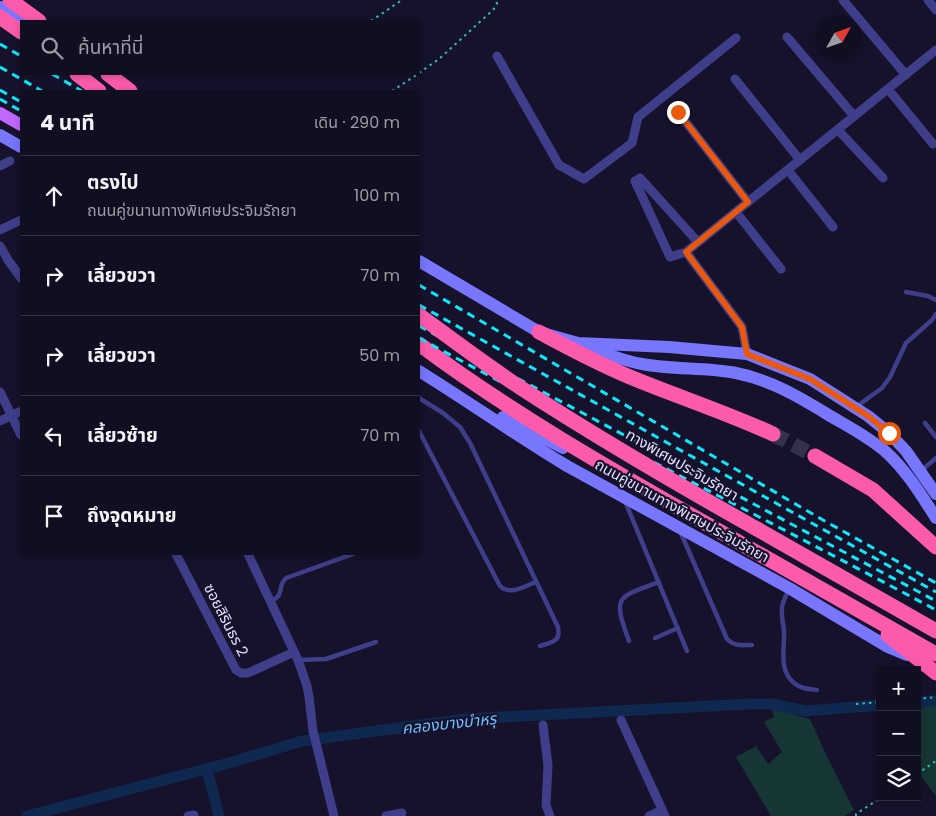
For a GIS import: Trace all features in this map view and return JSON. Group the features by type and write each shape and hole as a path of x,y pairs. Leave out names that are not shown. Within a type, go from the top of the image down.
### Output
{"highway":[{"path":"10,0 38,20"},
{"path":"0,17 20,31"},
{"path":"78,75 98,90"},
{"path":"108,75 129,90"},
{"name":"ทางพิเศษประจิมรัถยา","path":"420,316 520,387 592,433 665,477 936,631"},
{"path":"539,332 597,363 773,434"},
{"path":"420,345 450,368 509,407 581,451 936,654"},
{"path":"815,456 873,490 936,547"},
{"path":"879,628 936,673"}],"main road":[{"path":"0,7 21,20"},
{"path":"109,75 133,90"},
{"path":"0,113 20,124"},
{"path":"0,135 20,146"},
{"path":"420,261 539,332 643,364 738,373 787,390 870,440 887,453 902,469 936,518"},
{"path":"578,343 669,347 747,354 810,379 868,416 889,433 906,451 936,494"},
{"name":"ถนนคู่ขนานทางพิเศษประจิมรัถยา","path":"420,372 537,448 624,498 789,588 888,647 936,667"},
{"path":"460,397 560,446 879,628 936,650"}],"street":[{"path":"844,0 906,74"},
{"path":"928,0 936,10"},
{"path":"787,37 854,116"},
{"path":"497,56 559,165 584,179 632,143 638,117 736,38"},
{"path":"698,242 640,178 635,181 670,257 686,252 936,50"},
{"path":"735,79 800,160"},
{"path":"888,89 933,144"},
{"path":"678,112 748,202"},
{"path":"838,130 883,178"},
{"path":"0,166 10,161"},
{"path":"788,170 833,226"},
{"path":"736,212 781,269"},
{"path":"0,230 20,220"},
{"path":"0,246 20,277"},
{"path":"686,252 742,327 747,354"},
{"path":"0,392 20,432"},
{"path":"0,421 20,412"},
{"name":"ซอยสิรินธร 2","path":"177,555 236,670 240,673 248,672 296,656"},
{"path":"248,555 296,656 307,686 316,747 334,816"},
{"path":"621,720 663,813 649,816"},
{"path":"543,725 548,765 546,805 550,816"},
{"path":"386,816 402,813"}],"lane":[{"path":"906,292 928,296 936,300"},
{"path":"855,408 882,388 890,377 906,343 932,320 936,314"},
{"path":"420,399 460,426 470,443 558,627 558,638 540,646"},
{"path":"925,423 936,437"},
{"path":"420,434 503,590 514,591 536,582"},
{"path":"920,472 936,458"},
{"path":"624,498 687,651"},
{"path":"678,528 727,640 737,645 752,645"},
{"path":"271,601 280,594 286,578 350,555"},
{"path":"629,641 621,618 619,605 621,600 626,594 659,582"},
{"path":"789,588 781,617 784,631 784,663 793,683 802,688 817,690"},
{"path":"655,638 678,628"},
{"path":"296,656 326,659 376,642"}],"path":[{"path":"372,20 402,0"},
{"path":"420,72 439,59 493,10 497,4 496,0"},
{"path":"393,90 415,75"},
{"path":"921,699 936,697"},
{"path":"856,704 876,702"},
{"path":"921,771 936,761"},
{"path":"856,816 856,814 876,801"}],"green space":[{"path":"936,705 936,796 921,776 921,707"},
{"path":"772,708 810,719 854,810 845,816 771,816 736,757 756,746 768,764 782,752 764,722 774,717"}],"waterway":[{"name":"คลองบางบำหรุ","path":"921,702 936,701"},
{"name":"คลองบางบำหรุ","path":"27,816 229,763 302,741 465,719 749,704 772,704 806,711 876,705"},
{"path":"207,769 219,816"}],"tunnel":[{"path":"773,434 815,456"}],"railway":[{"path":"0,44 20,55"},
{"path":"0,67 40,90"},
{"path":"54,75 80,90"},
{"path":"0,90 20,101"},
{"path":"0,99 20,110"},
{"path":"420,286 823,520 936,583"},
{"path":"420,306 936,592"},
{"path":"420,327 936,601"},
{"path":"420,339 936,610"}],"route":[{"path":"678,112 748,202 686,252 742,327 747,354 810,379 868,416 889,433"}]}
